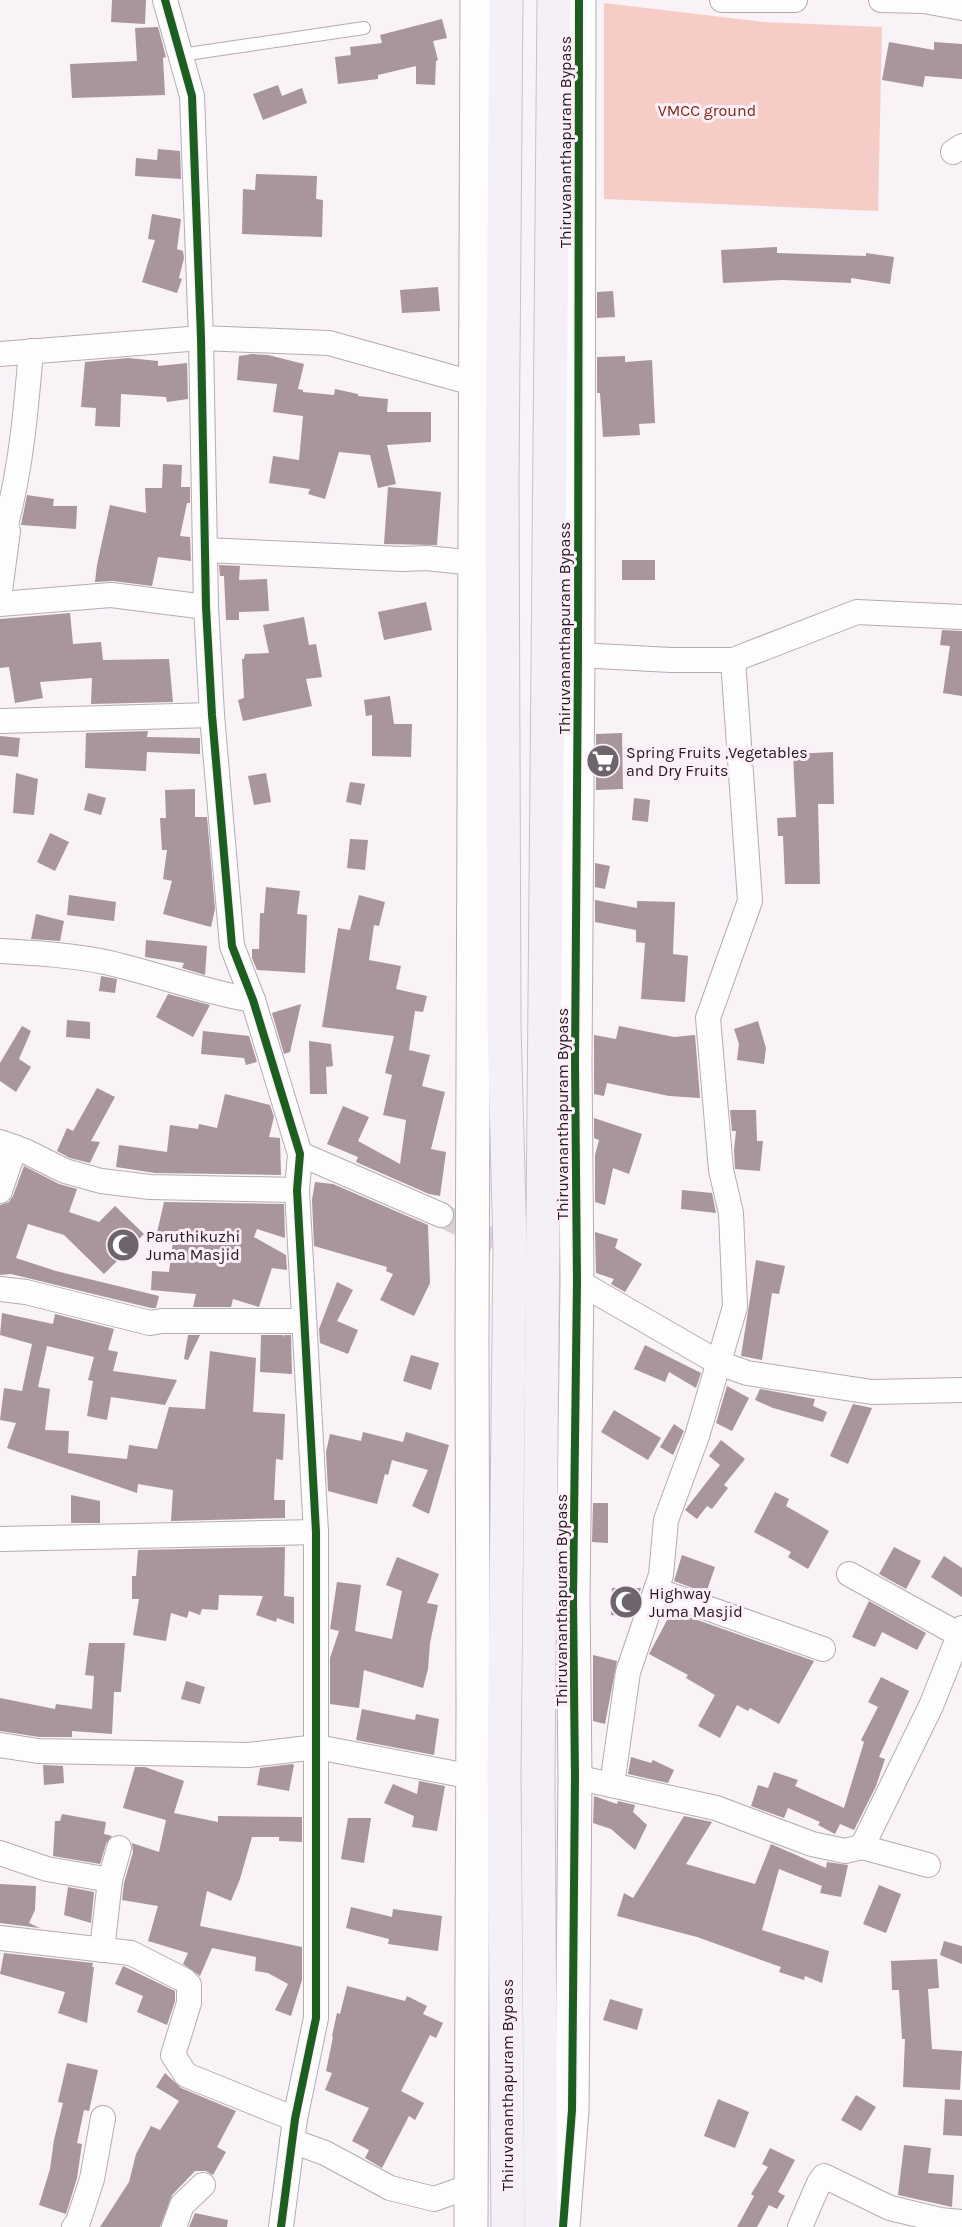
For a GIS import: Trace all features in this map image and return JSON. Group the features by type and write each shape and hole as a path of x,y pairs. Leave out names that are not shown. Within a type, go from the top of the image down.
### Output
{"highway":[{"name":"Thiruvananthapuram Bypass","path":"506,0 502,490 504,1013 510,1248 504,1772 508,2227"},
{"name":"Thiruvananthapuram Bypass","path":"541,2227 538,1776 554,0"}],"street":[{"path":"165,0 192,96 201,338 206,607 212,715 232,946 253,1000 300,1154 297,1190 316,1532 316,2018 293,2130 281,2227"},
{"path":"471,2227 477,0"},
{"name":"Thiruvananthapuram Bypass","path":"563,2227 572,2110 575,1777 573,1598 577,1281 575,1063 579,0"},
{"path":"722,0 795,0"},
{"path":"881,0 924,1 962,8"},
{"path":"0,354 201,338 329,343 476,384"},
{"path":"0,591 7,542 3,522 15,493 31,351"},
{"path":"205,550 402,559 426,558 476,563"},
{"path":"0,604 111,595 206,607"},
{"path":"578,655 671,660 734,660 857,612 962,617"},
{"path":"612,1785 628,1672 661,1575 666,1521 697,1436 735,1307 730,1213 721,1170 708,1018 750,901 734,660"},
{"path":"0,721 212,715"},
{"path":"0,951 67,956 103,962 227,996 253,1000"},
{"path":"0,1191 8,1144 65,1171 101,1181 150,1187 297,1190"},
{"path":"300,1154 441,1215"},
{"path":"577,1281 719,1363 747,1374 872,1392 962,1390"},
{"path":"0,1289 26,1292 150,1323 162,1321 304,1321"},
{"path":"0,1539 316,1532"},
{"path":"849,1574 961,1631 931,1706 862,1847"},
{"path":"656,1590 823,1648"},
{"path":"0,1745 38,1751 236,1755 317,1747 473,1777"},
{"path":"575,1777 716,1808 812,1844 844,1851 862,1847 928,1865"},
{"path":"102,1950 110,1880 119,1848"},
{"path":"0,1853 46,1869 110,1880"},
{"path":"0,1938 131,1953 184,1980 189,1985 189,2003 173,2055 186,2075 293,2130 325,2153 390,2188 434,2199 471,2186"},
{"path":"74,2227 78,2222 92,2179 103,2118"},
{"path":"800,2227 824,2176 890,2208 939,2220 962,2222"},
{"path":"174,2227 182,2205 202,2185"}],"lane":[{"path":"181,55 364,28"}],"green space":[{"name":"VMCC ground","path":"604,3 764,22 882,27 878,211 604,199"}],"building":[{"path":"112,0 146,0 145,24 111,22"},
{"path":"442,19 447,38 433,41 438,60 436,61 435,85 416,84 416,66 378,75 378,79 338,84 335,57 351,55 350,47 382,43 380,35"},
{"path":"158,27 166,57 163,58 165,95 72,98 70,64 137,61 135,28"},
{"path":"889,42 934,50 934,42 962,44 962,79 925,76 923,87 882,80"},
{"path":"278,85 282,96 302,88 307,103 263,120 253,94"},
{"path":"158,149 180,151 181,179 135,176 136,158 157,160"},
{"path":"256,174 317,176 316,199 323,200 322,237 242,234 243,189 255,190"},
{"path":"152,214 181,219 177,249 183,251 184,258 179,278 182,279 177,293 142,282 155,240 148,239"},
{"path":"777,247 777,253 866,256 866,253 894,257 890,284 851,278 851,283 783,280 723,283 721,250"},
{"path":"438,287 440,311 402,313 400,290"},
{"path":"613,291 615,317 597,318 597,292"},
{"path":"268,355 304,364 298,389 303,392 334,395 335,389 358,394 358,396 388,399 387,412 431,412 431,442 387,445 396,484 378,488 370,455 339,452 325,499 308,494 310,489 269,483 273,456 299,460 303,416 273,412 277,384 237,380 239,356"},
{"path":"625,356 625,362 652,360 655,423 639,424 640,435 603,437 600,393 597,393 597,357"},
{"path":"128,358 158,361 158,366 187,363 188,399 167,402 166,397 121,394 120,427 95,426 96,408 81,407 85,362"},
{"path":"163,464 182,465 181,487 190,487 190,503 187,503 180,536 190,537 191,561 158,557 152,586 113,581 95,582 110,505 146,513 145,488 162,488"},
{"path":"388,487 441,492 437,545 384,544"},
{"path":"27,495 54,499 53,506 77,506 76,529 21,525"},
{"path":"622,560 655,560 655,580 622,580"},
{"path":"219,565 240,566 239,580 267,579 269,611 239,612 239,620 226,620 224,576 220,576"},
{"path":"426,602 432,630 384,640 378,612"},
{"path":"70,613 73,644 101,642 103,660 169,659 173,702 91,704 92,678 40,682 43,698 15,703 9,667 0,668 0,619"},
{"path":"304,617 309,645 316,644 322,677 306,679 312,706 243,721 238,700 244,698 242,659 245,654 269,653 263,625"},
{"path":"942,630 962,631 962,696 943,693 950,646 940,645"},
{"path":"390,696 394,724 412,724 411,757 372,756 372,715 366,716 364,700"},
{"path":"148,731 147,737 200,738 200,754 147,752 146,771 85,768 86,733"},
{"name":"Spring Fruits ,Vegetables and Dry Fruits","path":"622,733 623,789 596,790 596,734"},
{"path":"0,736 20,738 18,757 0,755"},
{"path":"833,752 834,804 818,804 820,884 785,884 783,836 778,836 777,818 796,817 793,754"},
{"path":"16,773 38,779 34,815 13,813"},
{"path":"266,773 271,802 254,805 248,776"},
{"path":"350,782 365,784 361,805 346,802"},
{"path":"195,789 195,817 207,817 215,909 211,927 163,914 172,881 163,879 167,850 162,850 160,818 166,818 165,790"},
{"path":"88,793 106,798 101,815 84,810"},
{"path":"634,798 650,800 648,822 632,820"},
{"path":"50,833 69,842 55,871 37,862"},
{"path":"350,839 368,840 365,870 347,868"},
{"path":"595,863 610,866 605,889 595,887"},
{"path":"266,887 300,891 297,914 307,915 305,973 257,970 252,958 252,949 259,949 260,913 264,913"},
{"path":"69,895 116,902 114,921 67,915"},
{"path":"359,895 385,902 379,926 374,925 369,960 401,966 396,989 427,996 423,1012 415,1011 409,1050 430,1055 422,1086 445,1092 431,1149 446,1152 440,1196 429,1194 356,1162 358,1157 327,1144 343,1106 369,1117 358,1141 400,1164 406,1120 383,1115 392,1075 385,1073 394,1036 322,1027 338,928 350,930"},
{"path":"595,900 637,908 637,901 675,902 673,954 688,956 685,1002 641,999 645,943 636,942 636,930 595,922"},
{"path":"36,914 64,921 60,941 31,939"},
{"path":"146,940 207,946 205,975 182,968 184,963 145,957"},
{"path":"101,976 117,979 115,993 99,991"},
{"path":"168,994 210,1005 193,1037 156,1017"},
{"path":"301,1004 290,1052 284,1054 272,1013"},
{"path":"67,1020 90,1022 90,1039 66,1037"},
{"path":"758,1021 766,1048 764,1064 737,1060 739,1044 734,1029"},
{"path":"22,1026 31,1031 19,1059 31,1067 16,1092 0,1081 0,1063"},
{"path":"619,1026 674,1037 695,1035 700,1098 669,1096 607,1083 604,1096 594,1094 594,1035 616,1039"},
{"path":"203,1031 249,1036 257,1062 246,1065 244,1058 201,1054"},
{"path":"309,1041 331,1044 333,1066 326,1067 327,1094 310,1094"},
{"path":"97,1088 115,1097 91,1141 100,1142 90,1163 70,1158 57,1151 67,1128 73,1131"},
{"path":"225,1094 270,1105 274,1117 269,1137 280,1138 281,1175 155,1173 116,1167 119,1145 167,1152 170,1125 198,1129 199,1124 217,1128"},
{"path":"730,1110 756,1110 757,1141 763,1141 760,1171 735,1169 736,1131 732,1131"},
{"path":"594,1118 642,1134 629,1174 613,1168 605,1205 595,1202 595,1155 599,1140 594,1138"},
{"path":"24,1166 59,1184 77,1189 69,1212 99,1222 115,1206 144,1234 104,1274 64,1235 28,1224 16,1258 56,1271 159,1296 156,1308 11,1274 0,1275 0,1205 9,1202 13,1196"},
{"path":"315,1182 333,1184 428,1225 430,1283 414,1316 380,1300 393,1274 386,1271 387,1267 314,1246 312,1200"},
{"path":"682,1190 712,1193 716,1213 681,1209"},
{"path":"164,1202 284,1204 285,1238 257,1229 254,1237 286,1255 287,1270 272,1268 259,1307 233,1299 231,1307 193,1307 196,1294 151,1290 152,1271 169,1272 173,1241 156,1237"},
{"path":"595,1232 618,1239 615,1248 642,1264 625,1292 611,1284 614,1279 596,1273"},
{"path":"756,1260 785,1266 779,1294 772,1293 762,1360 741,1356"},
{"path":"337,1282 353,1290 337,1321 358,1330 348,1354 320,1343 319,1329"},
{"path":"2,1313 53,1324 55,1314 114,1329 108,1350 118,1352 113,1371 177,1380 165,1405 111,1397 107,1420 87,1416 93,1381 88,1380 94,1357 47,1346 38,1387 50,1389 45,1430 69,1431 68,1453 127,1459 129,1445 157,1449 169,1407 205,1409 210,1351 256,1358 253,1412 285,1414 283,1460 276,1459 274,1500 285,1500 285,1518 171,1521 173,1490 138,1484 137,1493 7,1448 16,1423 0,1420 4,1388 22,1391 32,1344 0,1335"},
{"path":"188,1335 200,1335 188,1360 184,1359"},
{"path":"261,1335 283,1335 283,1338 284,1335 291,1335 292,1374 260,1372"},
{"path":"645,1345 701,1373 696,1388 669,1372 665,1382 634,1369"},
{"path":"411,1355 439,1363 431,1390 403,1381"},
{"path":"727,1386 749,1398 732,1431 716,1423"},
{"path":"760,1389 815,1399 813,1406 827,1412 823,1422 773,1408 755,1400"},
{"path":"853,1404 872,1408 848,1464 830,1456"},
{"path":"614,1410 661,1438 648,1460 601,1432"},
{"path":"674,1424 684,1431 673,1455 660,1447"},
{"path":"363,1432 403,1442 406,1432 449,1445 429,1514 412,1506 428,1470 392,1460 388,1475 385,1474 377,1504 328,1491 326,1452 330,1434 361,1441"},
{"path":"721,1440 745,1459 724,1485 728,1488 712,1509 707,1506 697,1519 685,1510 720,1465 709,1456"},
{"path":"775,1492 789,1499 786,1506 829,1531 808,1569 788,1557 791,1552 754,1532"},
{"path":"71,1495 100,1501 100,1523 71,1523"},
{"path":"593,1503 608,1503 608,1543 592,1542"},
{"path":"285,1547 284,1596 294,1597 294,1624 277,1618 276,1622 256,1615 263,1596 219,1595 218,1610 202,1609 200,1615 189,1611 187,1618 171,1613 166,1641 133,1635 139,1599 132,1599 132,1576 136,1576 138,1550"},
{"path":"894,1547 921,1561 906,1589 879,1574"},
{"path":"682,1555 715,1567 706,1593 674,1581"},
{"path":"944,1556 962,1568 962,1597 931,1577"},
{"path":"397,1557 439,1574 427,1603 438,1605 423,1688 364,1670 359,1708 330,1704 330,1658 339,1631 330,1629 337,1582 361,1585 355,1631 392,1639 402,1591 386,1585"},
{"name":"Highway Juma Masjid","path":"612,1588 641,1588 632,1616 611,1615"},
{"path":"869,1601 926,1633 917,1650 882,1632 875,1647 852,1637"},
{"path":"672,1611 814,1661 779,1724 750,1708 748,1711 737,1705 720,1738 698,1726 715,1695 686,1678 688,1675 649,1654"},
{"path":"89,1643 125,1643 121,1692 114,1692 112,1734 72,1731 72,1737 39,1737 0,1731 0,1698 55,1709 56,1704 92,1709 94,1676 85,1675"},
{"path":"593,1655 617,1661 605,1724 593,1721"},
{"path":"881,1677 909,1691 879,1757 885,1759 876,1786 854,1830 840,1824 835,1834 818,1825 820,1822 788,1808 784,1818 751,1806 758,1785 768,1788 774,1772 798,1780 795,1786 844,1808 864,1742 861,1740 878,1707 868,1702"},
{"path":"186,1681 205,1687 200,1704 181,1699"},
{"path":"362,1709 415,1720 416,1714 439,1719 434,1755 356,1740"},
{"path":"631,1757 651,1763 653,1760 674,1770 668,1783 628,1774"},
{"path":"43,1765 63,1766 64,1783 44,1785"},
{"path":"294,1765 289,1791 257,1785 260,1768"},
{"path":"135,1767 145,1767 184,1781 174,1813 218,1822 218,1816 302,1817 302,1842 279,1841 279,1837 252,1837 231,1901 207,1891 200,1926 302,1947 302,1980 291,2016 275,2010 288,1984 268,1973 255,1971 256,1957 212,1948 200,1976 183,1964 188,1953 148,1941 158,1906 122,1900 124,1883 133,1852 132,1843 159,1852 166,1820 123,1808"},
{"path":"419,1781 445,1786 437,1831 412,1827 414,1816 384,1803 393,1784 417,1794"},
{"path":"594,1796 617,1804 618,1801 635,1805 633,1812 647,1825 635,1850 611,1829 593,1823"},
{"path":"62,1814 106,1822 104,1834 112,1836 106,1844 100,1864 53,1856 55,1821 60,1821"},
{"path":"684,1816 712,1822 686,1864 755,1884 771,1844 826,1868 827,1862 848,1865 841,1897 820,1893 822,1886 779,1869 762,1930 829,1951 822,1983 805,1976 804,1980 779,1972 781,1967 697,1937 617,1916 624,1893 633,1898"},
{"path":"348,1818 371,1818 364,1863 341,1859"},
{"path":"0,1884 36,1886 35,1910 29,1923 40,1928 0,1923"},
{"path":"879,1885 901,1894 886,1933 863,1924"},
{"path":"68,1887 94,1892 91,1923 64,1915"},
{"path":"351,1907 392,1917 393,1909 442,1916 438,1951 388,1944 389,1939 346,1928"},
{"path":"944,1941 962,1946 962,1964 940,1955"},
{"path":"4,1953 93,1963 87,2023 58,2013 65,1992 0,1974"},
{"path":"937,1959 939,1988 928,1989 932,2049 962,2051 960,2090 903,2087 905,2039 902,2039 899,1990 892,1990 891,1961"},
{"path":"123,1966 175,1991 175,2001 167,2025 137,2012 143,1996 115,1984"},
{"path":"347,1986 405,2001 407,1996 427,2006 423,2014 443,2023 436,2038 430,2035 401,2091 424,2103 415,2120 409,2116 382,2168 365,2158 369,2150 352,2141 369,2108 325,2090 332,2073 326,2071 332,2036 337,2013 340,2014"},
{"path":"610,1999 643,2009 637,2030 603,2020"},
{"path":"67,2063 98,2070 89,2111 84,2110 77,2143 82,2144 77,2178 66,2214 39,2205 50,2169 63,2103 58,2102"},
{"path":"165,2073 181,2088 236,2111 217,2147 226,2152 213,2175 206,2171 195,2171 172,2195 160,2227 100,2227 129,2182 136,2154 151,2126 160,2130 179,2101 156,2087"},
{"path":"856,2095 876,2107 861,2131 841,2120"},
{"path":"718,2099 749,2112 735,2148 704,2136"},
{"path":"945,2099 962,2100 962,2136 943,2135"},
{"path":"904,2145 931,2148 928,2173 954,2175 952,2207 898,2195"},
{"path":"770,2148 795,2160 778,2192 785,2196 777,2209 769,2205 757,2227 737,2227 754,2196 751,2194 768,2167 762,2164"},
{"path":"195,2213 228,2220 227,2227 189,2227"}],"tunnel":[{"path":"441,1215 577,1281"}],"cycle path":[{"path":"165,0 192,96 201,338 206,607 212,715 232,946 253,1000 300,1154 297,1190 316,1532 316,2018 295,2119 281,2227"},
{"path":"563,2227 572,2110 575,1777 573,1598 577,1281 575,1063 579,0"}],"place":[{"name":"Spring Fruits ,Vegetables and Dry Fruits","path":"603,761"},
{"name":"Paruthikuzhi Juma Masjid","path":"123,1245"},
{"name":"Highway Juma Masjid","path":"626,1602"}]}
